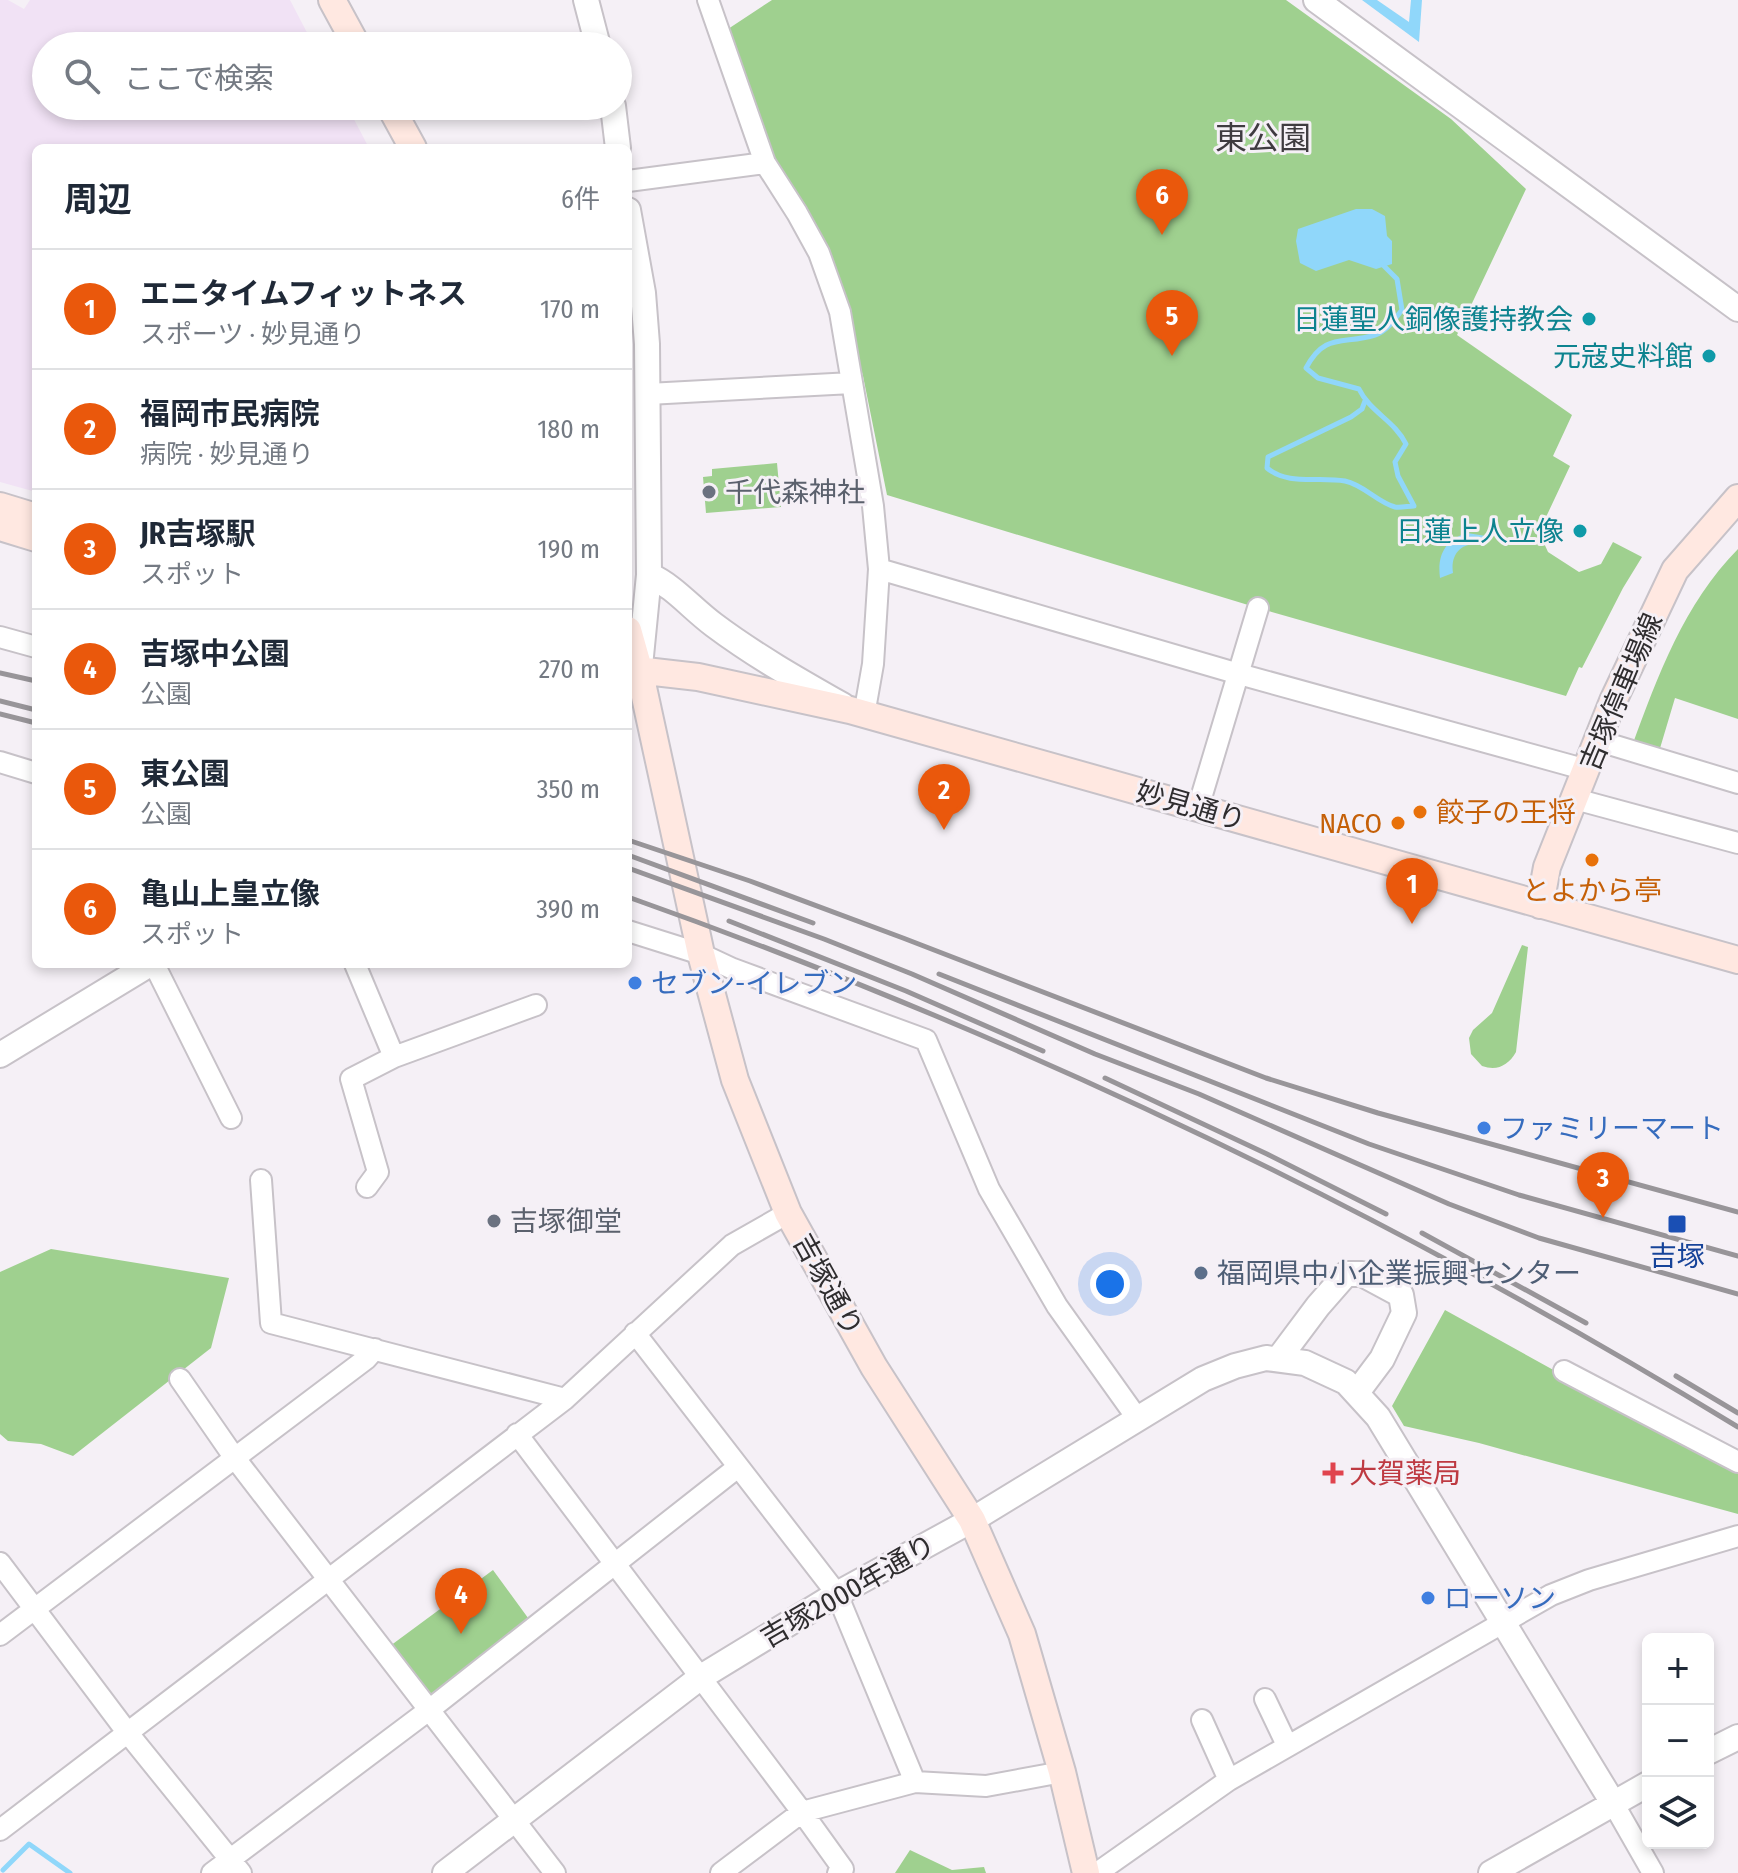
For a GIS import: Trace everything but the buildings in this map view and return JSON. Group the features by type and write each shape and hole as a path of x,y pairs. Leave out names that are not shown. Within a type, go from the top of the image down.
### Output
{"main road":[{"path":"332,0 349,32"},
{"path":"398,120 411,144"},
{"name":"吉塚停車場線","path":"1540,905 1547,867 1613,701 1675,570 1737,501"},
{"path":"0,506 32,516"},
{"path":"0,527 32,537"},
{"name":"妙見通り","path":"632,668 698,677 857,712 1738,960"},
{"name":"吉塚通り","path":"632,668 701,954 735,1080 788,1213 874,1367 972,1520 1022,1634 1062,1772 1086,1873"}],"street":[{"path":"586,0 594,32"},
{"path":"649,575 674,589 743,645 857,712 873,664 879,569 873,506 840,312 819,253 765,163 708,0"},
{"path":"1316,0 1738,309"},
{"path":"615,120 618,144"},
{"path":"632,180 765,163"},
{"path":"632,232 643,293 648,394 649,575 632,668"},
{"path":"648,394 852,383"},
{"path":"879,569 1239,674 1587,770"},
{"path":"1198,808 1258,608"},
{"path":"0,637 32,646"},
{"path":"1599,741 1738,783"},
{"path":"0,762 32,772"},
{"path":"1575,799 1738,843"},
{"path":"632,932 701,954 733,969 926,1040 989,1189 1057,1306 1137,1418"},
{"path":"0,1055 145,968"},
{"path":"154,968 231,1118"},
{"path":"357,968 394,1057"},
{"path":"367,1187 378,1172 351,1079 394,1057 536,1005"},
{"path":"261,1180 271,1323 565,1399"},
{"path":"0,1830 565,1399 732,1245 788,1213"},
{"path":"1358,1391 1382,1359 1404,1313 1401,1295 1362,1274 1346,1274 1279,1358 1305,1363 1346,1382 1358,1391 1378,1417 1505,1622 1653,1873"},
{"path":"635,1333 837,1594 915,1782"},
{"path":"0,1635 366,1359 375,1349"},
{"name":"吉塚2000年通り","path":"445,1873 701,1677 837,1594 972,1520 1203,1379 1235,1366 1279,1358"},
{"path":"1564,1371 1738,1462"},
{"path":"180,1379 234,1457 555,1873"},
{"path":"517,1434 802,1812 843,1869 838,1873"},
{"path":"212,1873 236,1866 738,1467"},
{"path":"1097,1873 1229,1780 1551,1595 1589,1580 1738,1536"},
{"path":"0,1563 127,1732 236,1866"},
{"path":"1265,1699 1287,1745"},
{"path":"1202,1720 1229,1780"},
{"path":"1714,1749 1738,1737"},
{"path":"721,1873 802,1812 915,1782 986,1786 1062,1772"},
{"path":"1491,1873 1642,1787"}],"shaded area":[{"path":"0,0 8,0 24,9 30,0 290,0 307,32 32,32 32,120 354,120 367,144 32,144 32,491 0,482"}],"green space":[{"name":"東公園","path":"772,0 1286,0 1451,119 1526,189 1457,335 1572,415 1553,456 1570,466 1539,532 1548,552 1579,572 1601,564 1613,542 1642,557 1582,668 1579,667 1566,696 1258,608 887,495 863,376 845,309 764,144 728,29"},
{"path":"777,463 781,507 706,513 703,477 712,476 712,469"},
{"path":"1738,549 1738,719 1675,698 1658,755 1632,746 1674,642 1702,593"},
{"path":"1522,945 1528,947 1516,1052 1502,1066 1482,1066 1471,1054 1469,1038 1473,1030 1492,1013"},
{"path":"51,1249 229,1278 211,1348 73,1456 41,1444 8,1441 0,1434 0,1272"},
{"path":"1445,1310 1738,1472 1738,1514 1479,1443 1404,1426 1392,1406"},
{"path":"493,1570 531,1622 429,1699 390,1646"},
{"path":"910,1850 952,1870 984,1867 986,1873 895,1873"}],"water":[{"path":"1362,0 1377,0 1409,22 1411,0 1422,0 1419,42"},
{"path":"1356,209 1372,209 1385,216 1387,236 1392,241 1392,264 1376,269 1349,260 1316,271 1300,263 1296,241 1298,229"},
{"path":"1467,533 1486,536 1481,545 1468,545 1459,550 1453,560 1453,573 1440,578 1444,550 1453,540"}],"waterway":[{"path":"1365,401 1362,409 1351,417 1268,457 1267,468 1275,474 1294,479 1345,481 1395,507 1414,506 1398,476 1395,462 1406,444 1396,429 1369,404 1359,389 1318,378 1306,368 1320,349 1328,344 1379,333 1402,310 1397,279 1380,262"},
{"path":"3,1870 29,1844 70,1873"}],"railway":[{"path":"0,673 32,680"},
{"path":"0,701 32,709"},
{"path":"0,714 32,722"},
{"path":"632,841 903,938 1266,1078 1378,1113 1738,1212"},
{"path":"632,856 813,923"},
{"path":"632,869 912,974 1095,1054 1199,1094 1449,1204 1539,1238 1738,1294"},
{"path":"632,898 772,950 915,1008 1057,1068 1197,1133 1471,1273 1606,1348 1738,1427"},
{"path":"729,921 906,991 1043,1051"},
{"path":"939,974 1369,1144 1519,1195 1738,1256"},
{"path":"1105,1078 1386,1214"},
{"path":"1422,1233 1586,1323"},
{"path":"1676,1376 1738,1413"}],"place":[{"name":"亀山上皇立像","path":"1162,235"},
{"name":"日蓮聖人銅像護持教会","path":"1589,319"},
{"name":"東公園","path":"1172,356"},
{"name":"元寇史料館","path":"1709,356"},
{"name":"千代森神社","path":"709,492"},
{"name":"日蓮上人立像","path":"1580,531"},
{"name":"餃子の王将","path":"1420,812"},
{"name":"NACO","path":"1398,823"},
{"name":"福岡市民病院","path":"944,830"},
{"name":"とよから亭","path":"1592,860"},
{"name":"エニタイムフィットネス","path":"1412,924"},
{"name":"セブン-イレブン","path":"635,983"},
{"name":"ファミリーマート","path":"1484,1128"},
{"name":"JR吉塚駅","path":"1603,1218"},
{"name":"吉塚御堂","path":"494,1221"},
{"name":"吉塚","path":"1677,1224"},
{"name":"福岡県中小企業振興センター","path":"1201,1273"},
{"name":"大賀薬局","path":"1333,1473"},
{"name":"ローソン","path":"1428,1598"},
{"name":"吉塚中公園","path":"461,1634"}],"district":[{"name":"東公園","path":"1263,138"}]}
